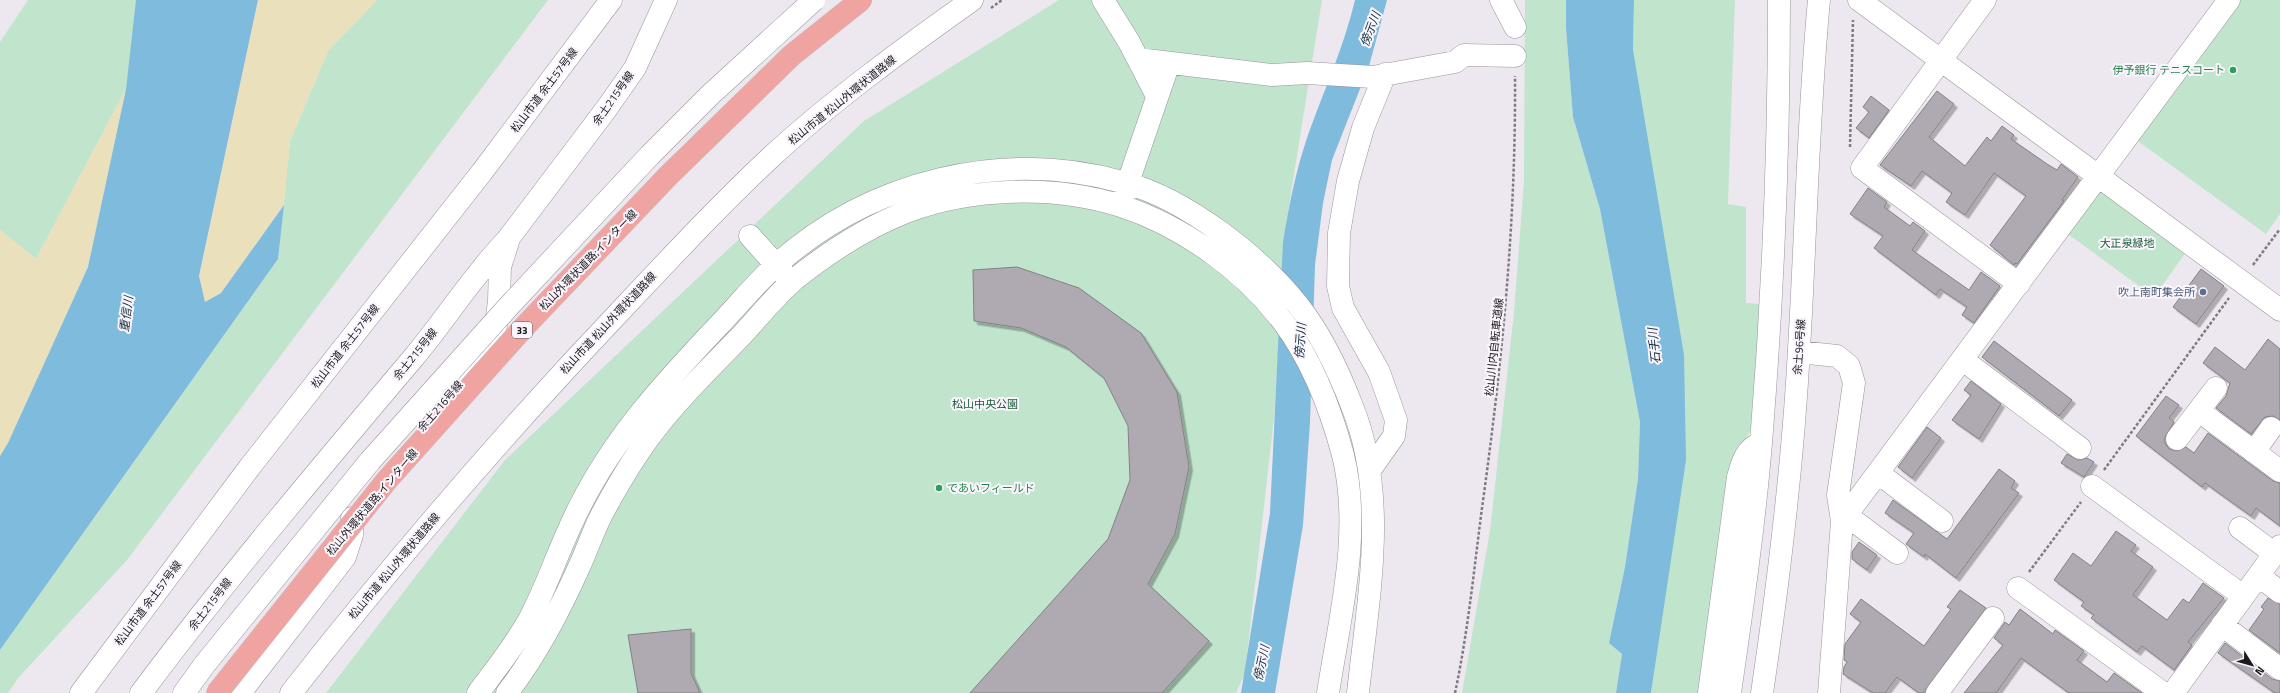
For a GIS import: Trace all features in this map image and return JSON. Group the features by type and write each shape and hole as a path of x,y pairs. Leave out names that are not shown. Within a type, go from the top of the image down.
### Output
{"highway":[{"name":"松山外環状道路;インター線","path":"218,693 387,480 525,326 668,176 792,55 861,0"}],"street":[{"name":"松山市道 余土57号線","path":"81,693 250,468 486,165 611,0"},
{"name":"余土215号線","path":"141,693 261,540 423,347 491,256 508,239 607,108 634,68 666,0"},
{"path":"184,693 205,664 370,461 508,307 689,116 773,35 814,0"},
{"path":"1103,0 1138,59 1157,96"},
{"path":"1501,0 1516,27"},
{"path":"1730,693 1743,604 1761,443 1773,288 1778,0"},
{"name":"余土96号線","path":"1762,693 1778,581 1799,352 1813,65 1819,0"},
{"path":"1985,0 1862,168 2019,284"},
{"path":"1844,518 2100,176 2229,0"},
{"name":"松山市道 松山外環状道路線","path":"291,693 351,616 502,440 572,361 708,218 773,156 916,40 981,4"},
{"path":"1856,8 1940,61 2100,176 2280,310"},
{"path":"1138,59 1272,74 1324,73 1379,76 1455,62 1464,55 1515,56"},
{"path":"1120,206 1169,63"},
{"path":"1370,470 1394,436 1396,420 1379,372 1343,308 1338,286 1339,233 1348,181 1379,76"},
{"path":"478,693 529,620 579,508 611,450 642,408 776,265 828,225 865,204 902,189 936,179 970,172 1024,168 1074,172 1128,183 1169,202 1196,217 1246,252 1273,277 1301,308 1323,346 1353,408 1370,470 1374,526 1358,693"},
{"path":"507,693 549,631 581,564 600,518 631,463 666,417 791,282 841,245 875,225 910,211 941,202 972,196 1023,192 1070,196 1120,206 1158,221 1193,241 1239,276 1262,298 1285,325 1306,360 1332,417 1343,457 1348,483 1352,527 1328,693"},
{"path":"750,236 791,282"},
{"name":"余土216号線","path":"240,693 344,557 352,534 352,517 357,502 485,353 494,340 499,301 500,267 508,239"},
{"path":"1799,352 1837,356 1849,366 1854,383 1838,495 1844,518 1829,693"},
{"path":"1963,360 2080,448"},
{"path":"2177,439 2216,388"},
{"path":"2199,411 2280,471"},
{"path":"2254,452 2271,428"},
{"path":"1710,693 1738,477 1747,454 1753,446 1761,443"},
{"path":"1841,467 1855,478 1876,477 1942,522"},
{"path":"2092,486 2243,596"},
{"path":"1844,518 1897,553"},
{"path":"2173,693 2277,550 2240,528"},
{"path":"2259,576 2280,592"},
{"path":"2018,588 2163,693"},
{"path":"1937,693 1993,618"},
{"path":"2222,626 2280,669"}],"path":[{"path":"981,4 1002,0"},
{"path":"1856,8 1850,159 1862,168"},
{"name":"松山川内自転車道線","path":"1455,693 1492,436 1508,287 1516,134 1515,56"},
{"path":"2018,588 2280,228"}],"green space":[{"path":"28,0 136,0 126,89 36,259 0,230 0,42"},
{"path":"377,0 548,0 127,560 19,677 8,693 0,693 0,650 278,259 290,141 328,51"},
{"name":"松山中央公園","path":"1059,0 1322,0 1286,224 1274,418 1245,673 1236,693 326,693 505,460 864,121"},
{"path":"1525,0 1566,0 1566,28 1573,117 1600,209 1640,422 1638,479 1625,567 1609,643 1622,654 1616,693 1462,693 1490,531 1514,312 1524,181"},
{"path":"1634,0 1735,0 1728,204 1746,207 1746,303 1763,304 1751,429 1732,467 1701,693 1651,693 1664,603 1633,50"},
{"name":"伊予銀行 テニスコート","path":"2236,0 2280,0 2280,214 2266,234 2135,139"},
{"name":"大正泉緑地","path":"2100,189 2186,252 2154,297 2068,234"}],"sand":[{"path":"258,0 377,0 328,51 290,141 284,205 221,293 205,302 199,277"},
{"path":"126,89 88,267 8,443 0,456 0,230 36,259"}],"water":[{"name":"重信川","path":"136,0 258,0 199,276 205,302 221,293 284,205 278,259 0,650 0,456 8,443 88,267 126,89"},
{"name":"傍示川","path":"1355,0 1387,0 1369,66 1332,160 1323,203 1315,265 1310,422 1303,525 1275,693 1241,693 1270,513 1283,242 1293,188 1300,161 1314,118 1340,52"},
{"name":"石手川","path":"1566,0 1634,0 1633,50 1684,355 1686,460 1651,693 1616,693 1622,654 1609,643 1625,567 1638,479 1640,422 1600,209 1573,117 1566,28"}],"building":[{"path":"1937,91 1954,104 1929,137 1965,166 1987,137 1991,141 2002,126 2014,135 2011,139 2047,164 2057,170 2061,164 2078,177 2062,200 2064,201 2017,264 2015,263 2014,265 1990,245 2026,196 1994,173 1965,215 1946,202 1952,193 1922,171 1911,186 1880,165"},
{"path":"1871,96 1889,110 1869,138 1856,128 1869,112 1863,107"},
{"path":"1868,188 1887,202 1884,207 1910,226 1913,222 1925,231 1912,250 1969,290 1981,272 2000,286 1974,323 1962,315 1967,307 1940,289 1936,295 1874,248 1883,236 1850,214"},
{"path":"1017,267 1079,288 1141,333 1177,392 1189,467 1175,534 1148,584 1209,641 1162,693 970,693 1108,539 1130,480 1128,426 1104,378 1066,347 1021,328 974,321 973,270"},
{"path":"2201,269 2224,286 2196,324 2173,307"},
{"path":"2268,339 2280,349 2280,420 2273,416 2265,417 2251,434 2216,408 2226,396 2230,383 2203,363 2215,347 2245,370"},
{"path":"1994,341 2072,400 2059,416 1982,357"},
{"path":"1971,381 2001,404 1979,439 1952,420 1971,395 1964,390"},
{"path":"2166,396 2179,405 2169,418 2174,422 2165,437 2165,443 2169,449 2176,451 2186,447 2194,453 2208,433 2273,481 2280,483 2280,526 2256,508 2251,516 2205,483 2202,487 2136,436"},
{"path":"1927,427 1941,438 1912,478 1898,467"},
{"path":"2067,454 2078,460 2087,458 2094,462 2084,477 2061,463"},
{"path":"1999,469 2015,481 2011,488 2019,493 1956,578 1925,554 1924,557 1906,544 1914,533 1885,513 1893,500 1947,539"},
{"path":"2116,531 2136,545 2131,551 2153,567 2133,595 2167,620 2183,599 2189,603 2203,583 2224,598 2188,642 2192,645 2174,670 2142,646 2137,652 2091,618 2094,615 2081,606 2084,602 2054,580 2073,553 2091,566"},
{"path":"1859,542 1877,555 1867,570 1852,559 1852,552"},
{"path":"1960,590 1986,608 1923,693 1919,693 1897,677 1885,693 1873,693 1843,674 1844,667 1847,662 1844,660 1845,644 1861,622 1850,614 1861,599 1924,646 1951,609 1947,607"},
{"path":"2268,598 2280,604 2280,653 2249,630 2264,609 2261,607"},
{"path":"2020,609 2053,634 2055,630 2084,651 2077,660 2107,682 2114,673 2142,693 2069,693 2021,658 1996,693 1964,693 2003,645 1994,638 2005,622 2009,625"},
{"path":"691,629 691,673 700,693 638,693 628,635"},
{"path":"2225,643 2272,679 2280,681 2280,693 2275,693 2218,653"}],"place":[{"name":"伊予銀行 テニスコート","path":"2233,70"},
{"name":"吹上南町集会所","path":"2203,292"},
{"name":"であいフィールド","path":"939,488"}]}
